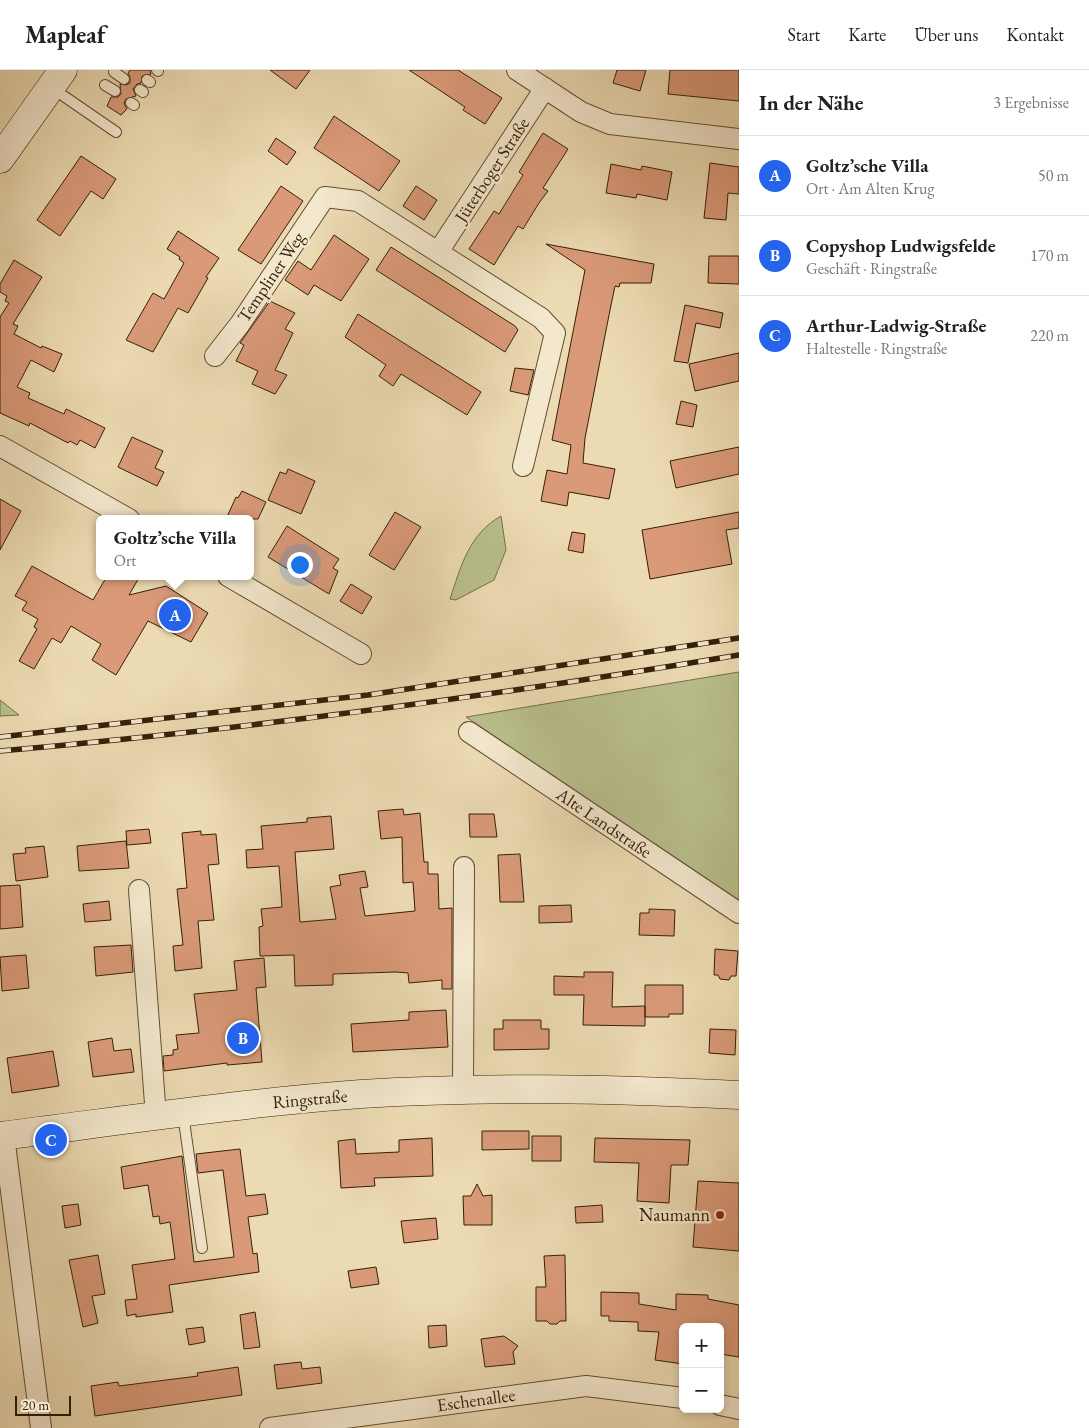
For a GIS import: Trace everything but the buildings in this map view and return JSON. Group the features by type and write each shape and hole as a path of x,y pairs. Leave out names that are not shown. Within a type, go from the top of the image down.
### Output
{"main road":[{"path":"0,159 57,79"},
{"name":"Ringstraße","path":"2,1136 361,1094 574,1088 739,1095"}],"street":[{"path":"517,70 581,112 610,124 739,139"},
{"name":"Jüterboger Straße","path":"438,252 545,88"},
{"name":"Templiner Weg","path":"215,356 240,324 325,197 358,201 438,252"},
{"path":"438,252 541,318 555,333 523,466"},
{"path":"0,446 122,515"},
{"path":"235,580 361,654"},
{"name":"Alte Landstraße","path":"469,732 739,913"},
{"path":"463,1090 464,867"},
{"path":"139,890 169,1115"},
{"path":"2,1136 41,1428"},
{"name":"Eschenallee","path":"270,1428 586,1386 679,1398"},
{"path":"724,1406 739,1409"}],"lane":[{"path":"114,72 124,79"},
{"path":"57,79 116,132"},
{"path":"106,85 115,91"},
{"path":"169,1115 202,1248"}],"green space":[{"path":"501,516 506,550 494,580 456,600 450,599 463,563 474,541 490,523"},
{"path":"739,672 739,900 466,717"},
{"path":"0,700 19,715 0,716"}],"railway":[{"path":"0,737 368,695 739,638"},
{"path":"0,751 278,722 371,710 463,698 739,655"}],"place":[{"name":"Goltz’sche Villa","path":"175,615"},
{"name":"Copyshop Ludwigsfelde","path":"243,1038"},
{"name":"Arthur-Ladwig-Straße","path":"51,1140"},
{"name":"Naumann","path":"720,1215"}]}
